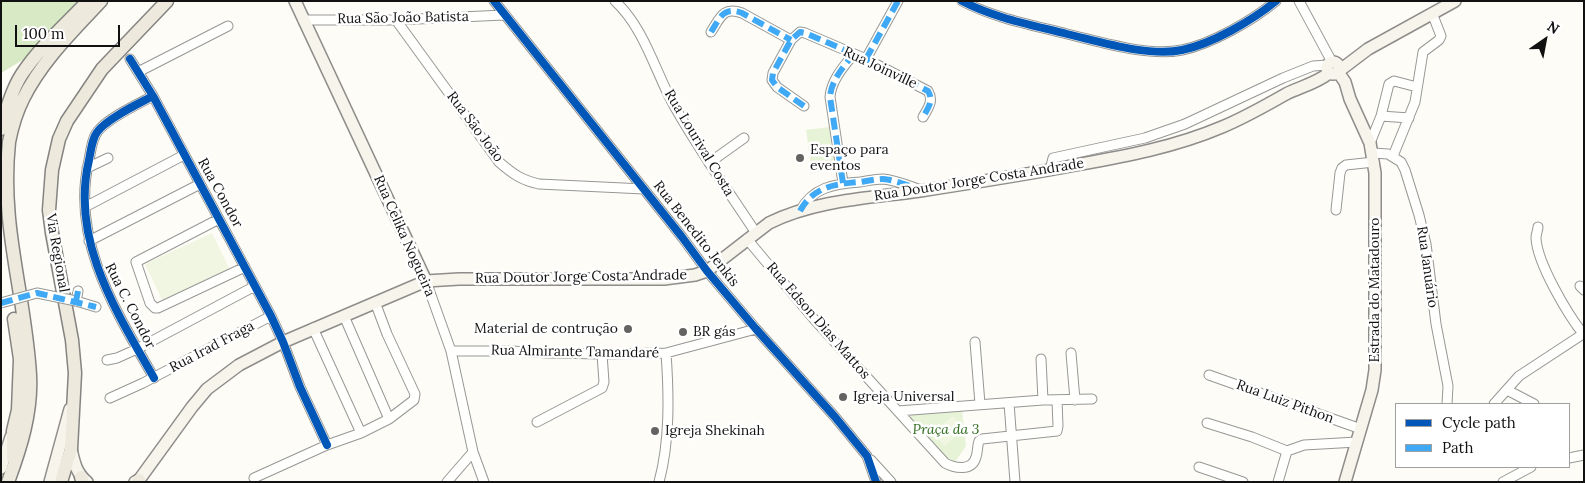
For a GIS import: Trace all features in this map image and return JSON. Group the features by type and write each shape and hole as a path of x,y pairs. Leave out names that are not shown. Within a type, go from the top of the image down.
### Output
{"main road":[{"path":"7,469 24,437 30,403 30,377 28,349 5,236 2,203 4,162 14,121 22,100 40,69 59,45 101,1"},
{"name":"Via Regional","path":"61,482 71,449 74,357 49,210 52,170 59,139 67,122 102,69 167,1"},
{"name":"Rua Celika Nogueira","path":"295,1 426,281"},
{"name":"Rua Doutor Jorge Costa Andrade","path":"138,481 207,389 239,365 313,328 426,281 459,279 664,279 695,275 707,270 751,236 780,218 800,211 846,201 1050,170 1134,155 1177,143 1222,127 1301,86 1309,79 1455,1"},
{"path":"1,129 6,110 21,76 46,44 88,2"},
{"name":"Estrada do Matadouro","path":"1332,68 1344,82 1373,153 1376,173 1376,362 1372,390 1345,482"},
{"path":"6,284 20,359 18,410 7,469 8,482"},
{"path":"50,482 74,390"},
{"path":"71,449 76,469 83,480"}],"street":[{"name":"Rua Benedito Jenkis","path":"494,1 756,330 835,417 867,456 876,482"},
{"name":"Rua Lourival Costa","path":"615,1 626,13 640,34 671,100 710,163 751,236"},
{"path":"866,59 898,1"},
{"path":"962,1 998,16 1038,27 1120,47 1162,52 1182,50 1204,44 1245,22 1276,1"},
{"path":"1299,1 1332,68"},
{"path":"711,32 722,15 728,10 734,10 742,12 791,40 773,73 772,80 777,87 804,106"},
{"path":"1336,210 1342,168 1373,153 1393,156 1415,102 1423,52 1439,40 1441,36 1432,13"},
{"name":"Rua São João Batista","path":"303,20 396,20 504,15"},
{"name":"Rua São João","path":"396,20 499,162 514,175 526,181 539,184 644,189"},
{"path":"138,72 228,26"},
{"name":"Rua Joinville","path":"791,40 800,32 805,33 866,59 928,91 931,96 931,102 923,117"},
{"path":"843,183 830,97 835,80 853,55"},
{"name":"Rua Condor","path":"130,59 153,96 220,218 271,316 300,387 327,445"},
{"path":"1050,170 1053,158 1145,138 1186,124 1282,78 1313,66 1332,68"},
{"path":"1373,153 1389,84 1394,81 1417,87"},
{"name":"Rua C. Condor","path":"153,96 109,121 98,131 87,168 85,207 88,241 101,279 154,378"},
{"path":"1382,116 1409,118"},
{"path":"710,163 744,138"},
{"path":"85,207 184,154"},
{"name":"Rua Januário","path":"1393,156 1401,162 1423,229 1436,324 1448,386 1447,403"},
{"path":"87,168 108,158"},
{"path":"800,211 811,196 820,190 843,183 883,179 921,190"},
{"path":"88,241 200,184"},
{"path":"220,218 136,262 150,303 155,308 158,308 245,267"},
{"path":"1495,403 1519,376 1583,335 1545,269 1536,239 1538,227"},
{"name":"Rua Edson Dias Mattos","path":"751,236 812,318 945,463 959,469 970,465 976,457 979,441 982,439 1011,436"},
{"name":"Rua Celika Nogueira","path":"426,281 451,351 473,452 484,482"},
{"path":"107,360 117,358 137,349 255,286"},
{"path":"76,301 78,291"},
{"path":"1,303 37,293 96,306"},
{"path":"254,478 327,445 361,433 389,419 414,400 415,394 387,334 375,302"},
{"name":"Rua Irad Fraga","path":"110,398 154,378 271,316"},
{"path":"344,316 389,419"},
{"path":"313,328 361,433"},
{"name":"Rua Almirante Tamandaré","path":"451,351 510,351 549,354 666,353 756,330"},
{"path":"975,342 980,404"},
{"path":"1071,352 1075,400"},
{"path":"659,482 667,429 668,390 666,353"},
{"path":"537,422 602,388 604,382 602,354"},
{"path":"1041,359 1043,400"},
{"name":"Rua Luiz Pithon","path":"1209,375 1361,429"},
{"path":"1507,390 1532,403"},
{"path":"898,411 1009,402 1092,399"},
{"path":"1011,436 1057,431 1057,400"},
{"path":"1009,402 1015,482"},
{"path":"1207,423 1244,434 1288,451 1304,445 1357,442"},
{"path":"1278,482 1288,451"},
{"path":"447,482 473,452"},
{"path":"1570,458 1584,455"},
{"path":"867,456 891,482"},
{"path":"1199,467 1243,482"},
{"path":"1503,482 1526,468"}],"green space":[{"path":"1,1 77,1 31,55 1,73"},
{"path":"829,127 835,169 812,173 806,130"},
{"path":"212,233 230,270 163,302 145,264"},
{"name":"Praça da 3","path":"962,410 966,446 955,462 947,458 911,419 911,413"},
{"path":"953,416 964,430 944,446 933,432"}],"marked path":[{"path":"866,59 898,1"},
{"path":"711,32 726,12 736,11 791,40"},
{"path":"804,106 777,87 772,80 773,73 791,40 800,32 866,59 928,91 930,101 923,117"},
{"path":"843,183 830,97 835,80 853,55"},
{"path":"800,211 805,203 818,192 841,184 883,179 921,190"},
{"path":"76,301 78,291"},
{"path":"1,303 37,293 96,307"}],"cycle path":[{"path":"494,1 707,271 867,456 876,482"},
{"path":"962,1 1000,17 1124,48 1154,52 1182,50 1219,37 1256,16 1276,1"},
{"path":"130,59 153,96 271,316 300,387 327,445"},
{"path":"153,96 116,116 98,131 92,144 85,190 86,218 91,246 100,274 125,327 154,378"}],"place":[{"name":"Espaço para eventos","path":"800,158"},
{"name":"Material de contrução","path":"628,329"},
{"name":"BR gás","path":"683,332"},
{"name":"Igreja Universal","path":"843,397"},
{"name":"Igreja Shekinah","path":"655,431"}]}
